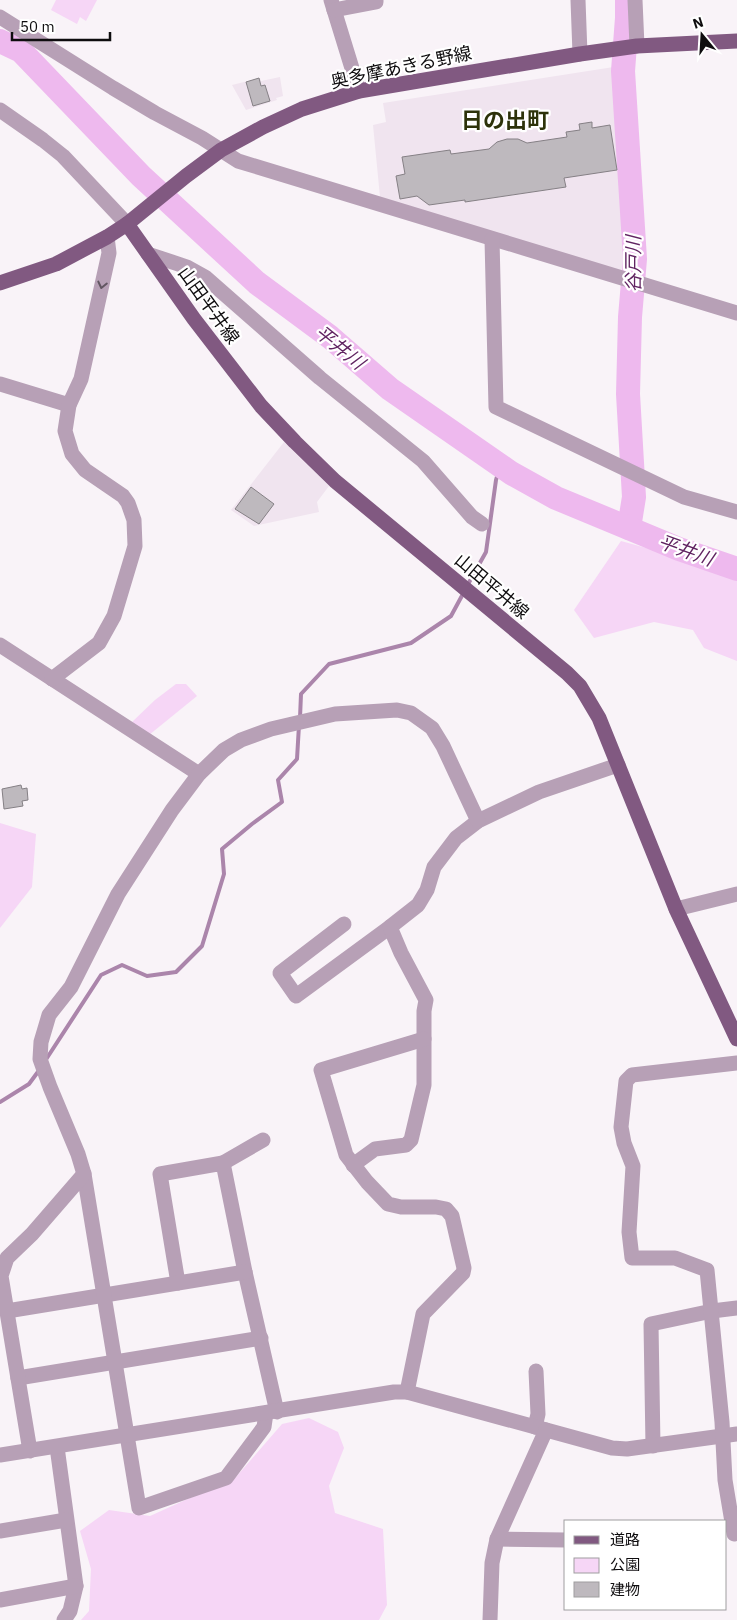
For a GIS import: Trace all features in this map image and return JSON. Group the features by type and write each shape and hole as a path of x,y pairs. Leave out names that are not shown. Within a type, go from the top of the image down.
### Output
{"main road":[{"name":"奥多摩あきる野線","path":"0,283 56,264 107,238 132,221 186,176 221,150 263,127 302,109 359,91 580,54 637,46 737,41"},
{"name":"山田平井線","path":"132,221 148,254 194,319 260,406 335,480 567,673 580,686 599,718 676,909 737,1038"}],"street":[{"path":"359,91 332,5 376,2 376,0"},
{"path":"578,0 580,54"},
{"path":"635,0 637,46"},
{"path":"0,17 155,113 202,138 238,161 737,313"},
{"path":"0,110 63,156 132,221"},
{"path":"52,679 99,643 114,616 135,546 134,520 128,503 123,496 85,470 72,454 65,431 69,405 81,379 110,253 107,238"},
{"path":"492,239 496,406 544,431 684,497 737,512"},
{"path":"148,254 187,267 204,277 320,378 423,461 479,522"},
{"path":"0,384 69,405"},
{"path":"0,645 199,774"},
{"path":"223,1163 260,1338 272,1412 264,1427 226,1478 139,1508 84,1174 78,1154 40,1059 41,1042 49,1015 71,987 118,894 172,810 199,774 224,750 241,740 287,725 335,714 397,710 411,713 432,728 443,746 478,821"},
{"path":"344,924 280,973 296,996 418,905 427,890 436,864 456,838 478,821 539,792 618,765"},
{"path":"676,909 737,894"},
{"path":"353,1165 375,1149 406,1145 411,1140 424,1085 424,1012 426,1000 401,953 390,927"},
{"path":"407,1392 423,1314 464,1273 452,1216 446,1209 436,1207 401,1208 388,1204 367,1182 346,1155 321,1070 424,1039"},
{"path":"732,1534 725,1480 729,1435 706,1270 675,1258 632,1258 630,1232 633,1166 620,1126 626,1082 632,1075 737,1063"},
{"path":"178,1283 160,1174 223,1163 263,1140"},
{"path":"30,1451 1,1276 7,1258 32,1234 84,1174"},
{"path":"7,1311 246,1272"},
{"path":"653,1446 651,1324 712,1311 737,1308"},
{"path":"18,1378 260,1338"},
{"path":"490,1620 492,1563 497,1539 541,1428 538,1414 536,1371"},
{"path":"0,1456 375,1394 407,1392 612,1448 627,1450 729,1435"},
{"path":"57,1447 76,1586 70,1611 64,1620"},
{"path":"0,1531 66,1520"},
{"path":"497,1539 564,1540"},
{"path":"0,1600 76,1586"}],"shaded area":[{"path":"620,66 628,274 380,197 373,125 386,122 383,103"},
{"path":"280,77 283,96 276,98 277,100 246,110 232,85 260,78 261,81"},
{"path":"284,442 329,486 317,502 319,512 254,526 231,510"}],"green space":[{"path":"56,0 97,0 86,21 80,17 77,24 51,10"},
{"path":"621,541 737,573 737,661 704,648 693,630 654,622 594,638 574,610"},
{"path":"176,684 186,684 197,696 149,735 131,723 155,700"},
{"path":"0,823 36,834 32,887 0,928"},
{"path":"309,1418 338,1432 344,1448 329,1486 335,1513 383,1529 387,1605 379,1620 81,1620 89,1611 91,1569 80,1531 109,1510 150,1516 236,1477 282,1424"}],"building":[{"path":"259,78 261,86 265,85 270,101 253,106 246,82"},
{"path":"592,122 592,128 610,125 617,170 564,178 566,187 465,202 465,200 429,205 417,196 400,199 396,176 405,174 402,157 450,150 451,154 489,149 497,142 507,139 518,139 527,143 567,137 566,132 580,130 579,124"},
{"path":"251,487 274,504 259,524 235,509"},
{"path":"21,785 22,789 27,788 28,800 22,801 23,806 4,809 2,789"}],"waterway":[{"name":"谷戸川","path":"627,0 623,71 635,259 630,317 628,394 634,497 629,528"},
{"name":"平井川","path":"0,41 21,51 141,176 257,283 330,337 390,389 511,473 556,498 679,549 737,569"},
{"path":"467,586 486,552 496,480 500,466"},
{"path":"300,718 301,694 329,664 411,643 451,616 464,592"},
{"path":"45,1061 101,975 122,965 147,976 176,972 202,946 224,874 222,849 282,802 278,780 297,759 299,725"},
{"path":"0,1102 29,1084 40,1069"}],"district":[{"name":"日の出町","path":"505,119"}]}
